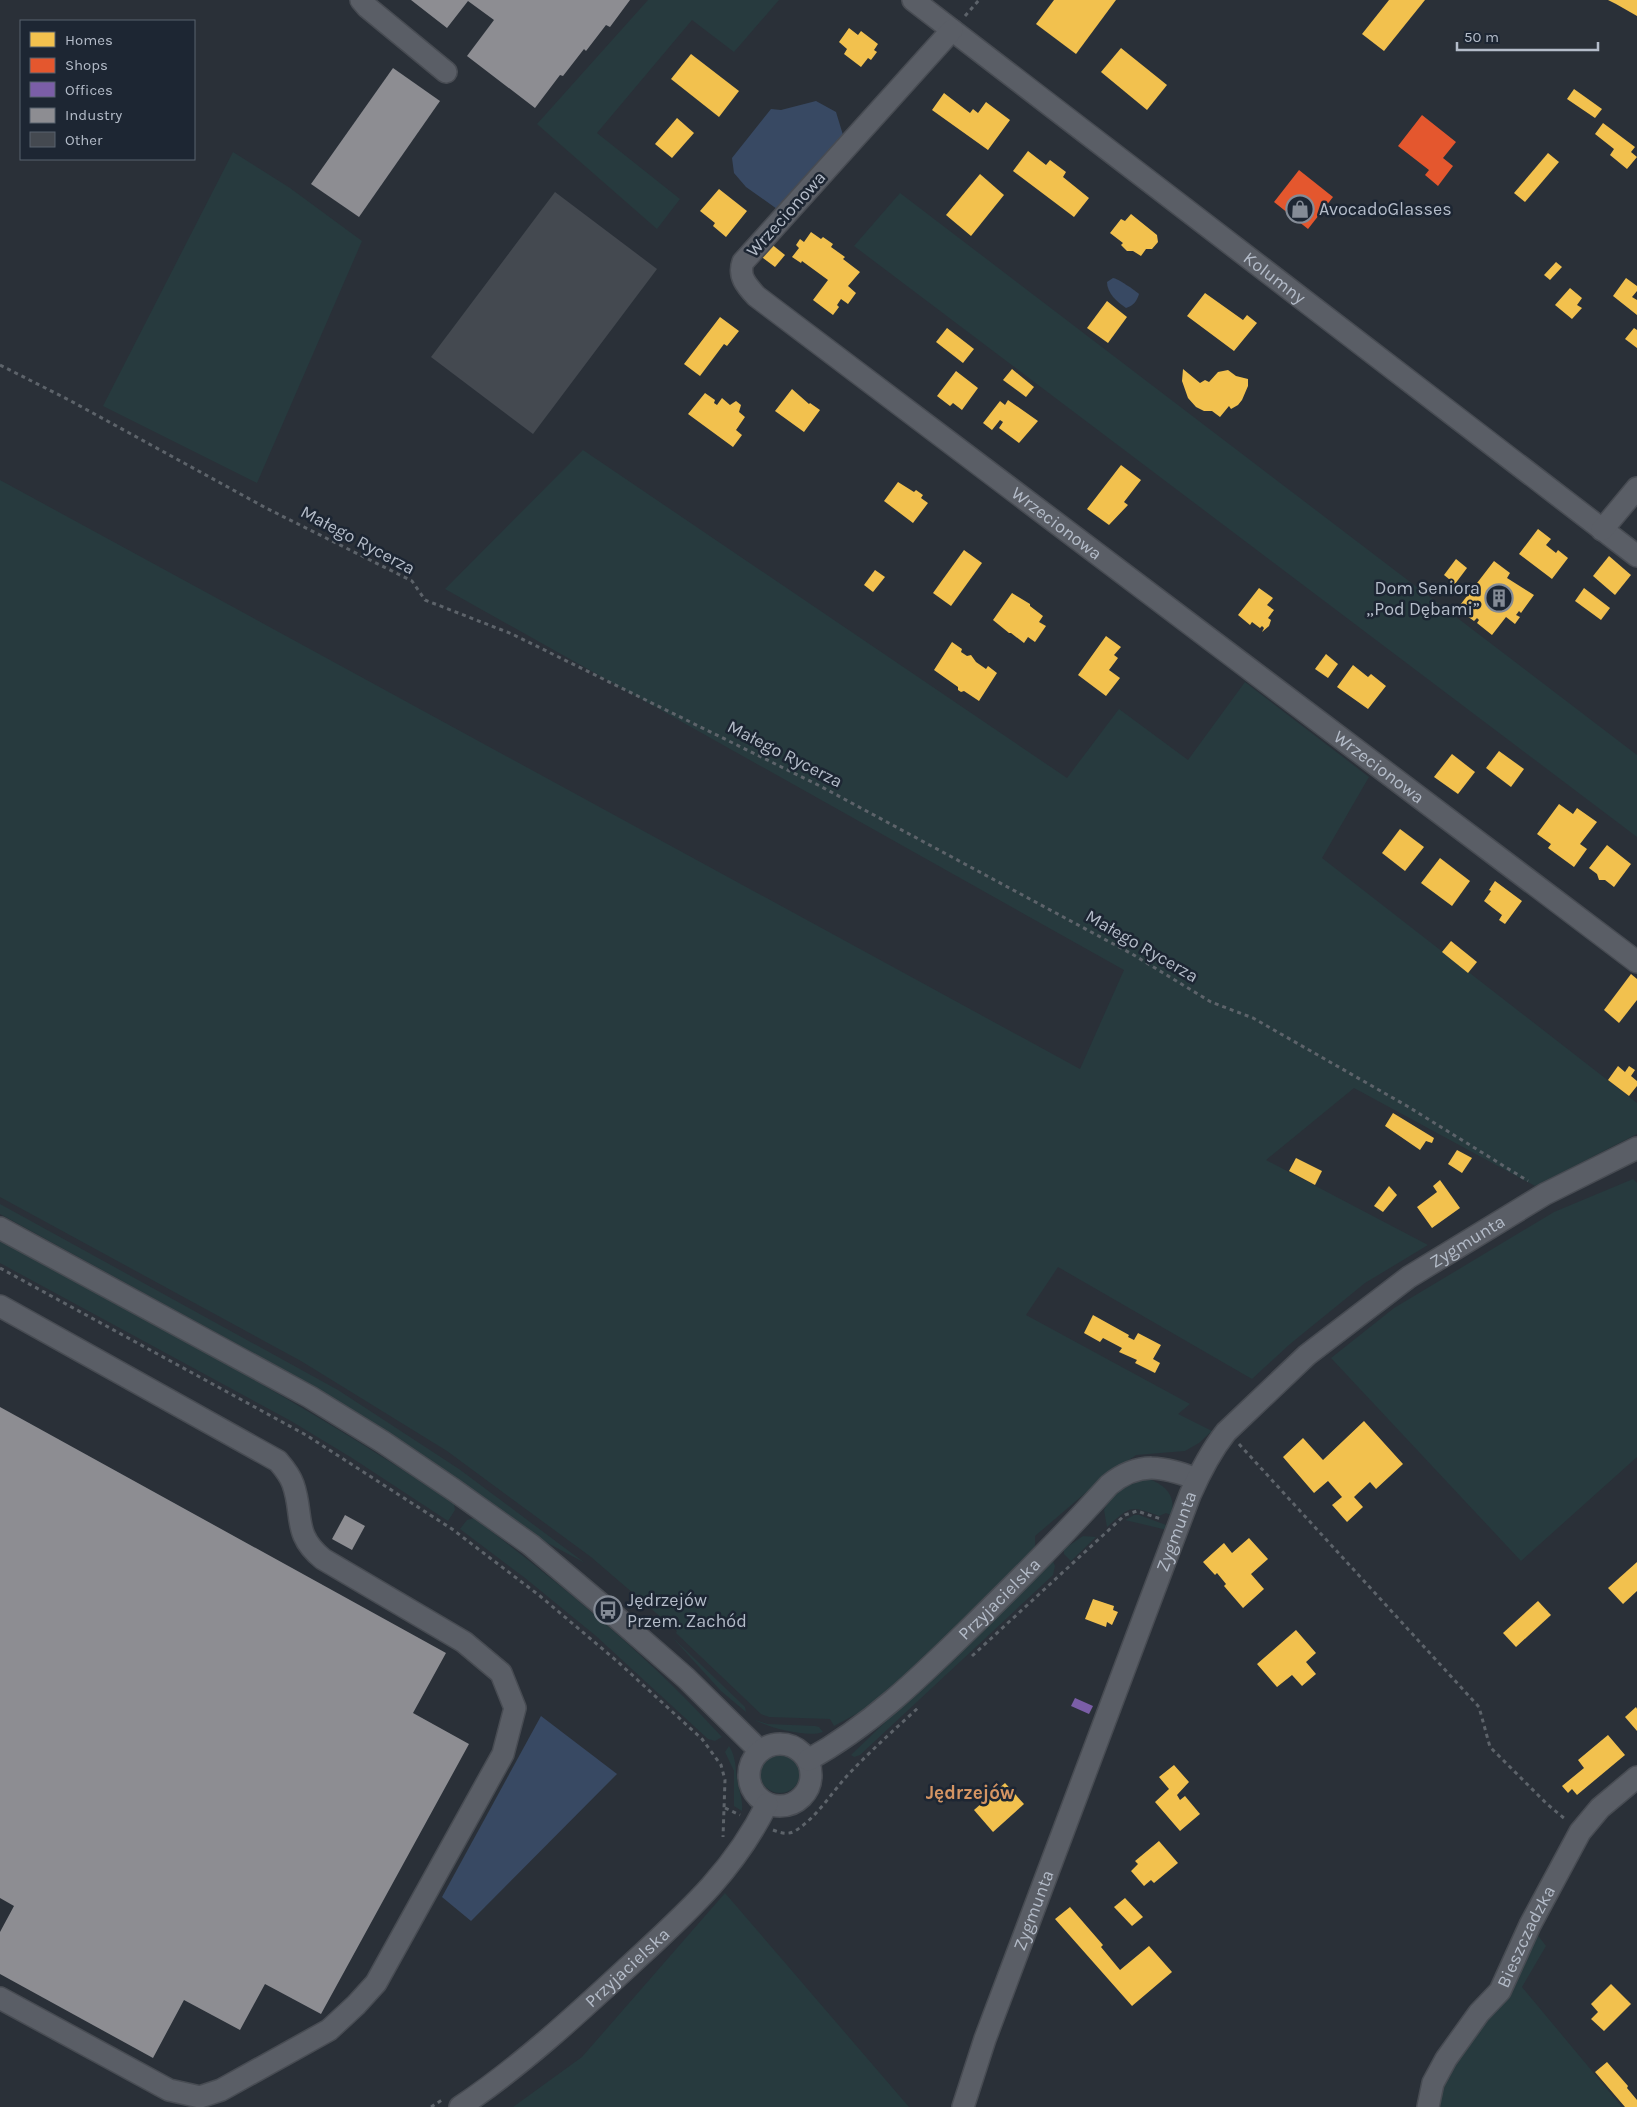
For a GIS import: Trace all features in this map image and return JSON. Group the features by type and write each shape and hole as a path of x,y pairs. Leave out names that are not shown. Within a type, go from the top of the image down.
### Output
{"street":[{"path":"361,0 446,72"},
{"name":"Kolumny","path":"913,0 1637,556"},
{"name":"Wrzecionowa","path":"952,30 743,262 741,269 742,277 746,285 756,296 1637,962"},
{"path":"1602,530 1637,488"},
{"name":"Zygmunta","path":"963,2107 985,2039 1178,1524 1197,1479 1226,1432 1307,1356 1386,1293 1545,1194 1637,1148"},
{"path":"0,1228 310,1397 383,1442 454,1490 531,1545 601,1604 686,1678 760,1752"},
{"path":"0,1306 278,1460 289,1474 294,1486 300,1528 306,1542 314,1552 322,1559 464,1642 501,1673 515,1708 503,1754 376,1983 329,2030 221,2090 200,2096 169,2090 0,1998"},
{"name":"Przyjacielska","path":"808,1760 836,1744 907,1689 1048,1552 1109,1485 1120,1476 1133,1470 1150,1467 1172,1470 1197,1479"},
{"path":"786,1744 794,1747 808,1760 812,1777 810,1785 801,1800 784,1806 767,1804 760,1799 750,1784 750,1766 767,1746 786,1744"},
{"name":"Bieszczadzka","path":"1428,2107 1433,2083 1446,2058 1479,2013 1500,1991 1530,1925 1580,1832 1600,1808 1637,1777"},
{"name":"Przyjacielska","path":"460,2107 491,2086 552,2038 688,1911 737,1856 767,1804"}],"path":[{"name":"Małego Rycerza","path":"0,366 69,400 266,508 412,581 426,600 512,634 820,786 1132,954 1212,1002 1253,1018 1407,1106 1545,1194"},
{"path":"0,1268 306,1435 452,1529 540,1596 625,1668 702,1739 718,1759 724,1772 725,1780 723,1839"},
{"path":"1226,1432 1274,1480 1479,1707 1490,1747 1547,1804 1580,1832"},
{"path":"1068,1566 1130,1512 1137,1511 1178,1524"},
{"path":"772,1830 786,1834 797,1830 820,1808 866,1756"}],"green space":[{"path":"648,0 779,0 734,52 692,20 597,133 680,199 657,229 537,124"},
{"path":"233,152 290,188 362,241 257,483 103,406"},
{"path":"900,193 1637,755 1637,837 854,246"},
{"path":"583,450 1067,778 1119,709 1188,760 1245,682 1369,777 1322,858 1637,1103 1637,1134 1535,1186 1354,1088 1266,1160 1428,1245 1365,1283 1290,1344 1252,1379 1058,1267 1026,1315 1190,1404 1178,1414 1212,1431 1199,1443 1185,1451 1136,1455 1096,1484 1035,1536 1035,1551 902,1680 871,1706 834,1726 830,1719 769,1717 761,1714 676,1633 677,1631 591,1557 447,1451 301,1361 0,1197 0,480 1080,1069 1124,970 445,589"},
{"path":"1633,1179 1637,1183 1637,1457 1521,1561 1331,1358 1394,1308 1554,1212"},
{"path":"0,1204 338,1390 459,1469 585,1563 542,1540 416,1450 308,1383 0,1214"},
{"path":"0,1240 173,1334 287,1399 344,1433 454,1504 455,1510 448,1521 352,1458 291,1421 0,1263"},
{"path":"1149,1479 1160,1484 1168,1492 1172,1502 1171,1515 1166,1513 1159,1516 1136,1509 1126,1511 1107,1527 1104,1510 1112,1498 1122,1489"},
{"path":"1134,1515 1169,1526 1167,1530 1125,1520"},
{"path":"474,1518 571,1595 634,1649 722,1737 715,1741 708,1739 596,1636 525,1578 460,1529 467,1520"},
{"path":"1083,1536 1096,1537 1071,1561 1064,1554 1064,1549"},
{"path":"1053,1561 1055,1566 1053,1575 860,1755 854,1757 851,1755"},
{"path":"672,1637 745,1707 746,1712 721,1691"},
{"path":"755,1720 768,1724 815,1726 819,1727 823,1732 816,1734 799,1733 769,1726"},
{"path":"729,1746 735,1760 742,1811 734,1806 734,1771 725,1752"},
{"path":"784,1753 791,1756 797,1762 800,1773 799,1781 791,1790 784,1793 776,1793 769,1790 761,1781 760,1769 763,1762 772,1754"},
{"path":"725,1893 909,2107 513,2107 582,2057"},
{"path":"1530,1925 1546,1946 1522,1987 1622,2107 1428,2107"}],"water":[{"path":"816,101 836,112 843,135 777,209 746,187 734,173 732,158 771,109 781,110"},
{"path":"1113,278 1139,294 1131,306 1126,308 1111,293 1107,282"},
{"path":"541,1716 617,1774 471,1921 442,1897"}],"building: Homes":[{"path":"1054,0 1116,0 1076,54 1036,24"},
{"path":"1389,0 1425,0 1384,51 1362,34"},
{"path":"1608,0 1637,0 1637,16 1616,4"},
{"path":"849,28 858,35 861,31 878,44 874,50 877,52 871,60 868,58 861,67 844,54 847,49 839,42"},
{"path":"1121,48 1167,85 1147,110 1101,72"},
{"path":"691,54 739,91 719,117 671,79"},
{"path":"1574,89 1602,109 1595,118 1567,99"},
{"path":"944,93 970,113 973,109 978,113 986,102 1010,120 988,150 932,110"},
{"path":"677,118 694,133 672,158 655,144"},
{"path":"1603,123 1635,147 1631,152 1637,157 1627,169 1610,155 1614,149 1595,134"},
{"path":"1028,151 1046,165 1050,160 1066,172 1063,177 1089,198 1074,217 1013,171"},
{"path":"1548,153 1559,162 1525,202 1514,193"},
{"path":"980,174 1004,195 971,236 946,215"},
{"path":"719,189 747,211 726,237 713,226 715,223 700,211"},
{"path":"1131,214 1157,235 1158,242 1152,249 1146,249 1141,256 1133,251 1127,251 1121,245 1123,243 1110,233 1121,219 1125,221"},
{"path":"811,232 833,244 831,247 845,257 843,259 860,272 848,286 856,293 848,304 841,299 837,305 839,307 833,315 813,300 828,280 802,261 801,263 792,257 799,248 796,245 800,239 804,242"},
{"path":"770,243 785,255 775,267 759,255"},
{"path":"1556,262 1562,267 1550,280 1544,275"},
{"path":"1626,278 1637,286 1637,291 1632,297 1637,300 1637,315 1613,296"},
{"path":"1570,288 1582,298 1577,305 1582,308 1572,319 1555,305"},
{"path":"1205,293 1243,320 1247,315 1257,323 1234,351 1187,316"},
{"path":"1107,301 1127,317 1108,343 1087,328"},
{"path":"720,317 739,331 727,346 724,344 700,376 684,364"},
{"path":"947,328 974,349 963,363 936,342"},
{"path":"1634,328 1637,330 1637,348 1625,339"},
{"path":"1012,369 1034,387 1026,397 1003,380"},
{"path":"1183,369 1200,383 1205,380 1209,382 1218,372 1228,370 1236,376 1248,379 1248,386 1238,405 1231,409 1229,406 1220,417 1212,411 1204,411 1196,407 1188,398 1182,381"},
{"path":"956,371 978,388 962,410 953,403 950,406 937,396"},
{"path":"792,389 809,404 820,410 804,432 775,411"},
{"path":"705,393 715,400 714,403 717,405 722,398 730,405 736,401 741,405 739,412 745,417 736,430 742,435 733,447 688,414"},
{"path":"1008,400 1038,421 1019,443 999,428 1003,422 1000,420 992,430 983,423 1000,401 1005,405"},
{"path":"1121,465 1141,480 1124,502 1128,505 1109,525 1087,509"},
{"path":"898,482 914,492 916,490 923,495 921,498 928,503 913,523 884,501"},
{"path":"1538,529 1551,539 1546,545 1556,553 1558,550 1568,558 1552,579 1519,554"},
{"path":"964,550 982,563 951,606 933,593"},
{"path":"1609,556 1631,575 1615,595 1593,576"},
{"path":"1456,559 1467,568 1455,584 1444,575"},
{"name":"Dom Seniora „Pod Dębami”","path":"1494,561 1510,573 1507,578 1534,595 1521,613 1519,611 1516,615 1520,617 1515,624 1506,617 1492,635 1477,623 1479,620 1477,618 1474,621 1457,609"},
{"path":"875,570 885,577 873,592 864,585"},
{"path":"1259,588 1273,598 1267,605 1274,610 1268,618 1271,620 1269,626 1262,632 1264,628 1262,626 1260,628 1252,622 1250,625 1238,615"},
{"path":"1584,588 1610,608 1601,620 1575,601"},
{"path":"1012,593 1030,604 1043,616 1039,622 1046,626 1035,642 1028,637 1024,643 993,620"},
{"path":"1106,636 1121,647 1114,655 1118,658 1109,670 1120,678 1106,696 1078,675"},
{"path":"952,642 962,649 961,652 967,656 971,655 976,662 986,669 988,666 997,673 979,701 964,691 958,690 958,687 934,670"},
{"path":"1326,654 1338,664 1328,678 1315,669"},
{"path":"1353,665 1368,677 1371,674 1386,686 1368,709 1337,687"},
{"path":"1499,751 1524,769 1511,787 1486,768"},
{"path":"1452,754 1475,772 1458,794 1434,777"},
{"path":"1559,804 1573,814 1577,808 1597,822 1580,844 1587,849 1574,867 1548,848 1551,844 1537,834"},
{"path":"1400,829 1424,847 1405,871 1382,853"},
{"path":"1607,845 1631,864 1614,887 1605,880 1599,880 1597,874 1589,868"},
{"path":"1440,858 1470,881 1452,906 1421,883"},
{"path":"1495,881 1522,901 1505,924 1499,920 1502,915 1484,901"},
{"path":"1451,941 1477,962 1468,973 1442,952"},
{"path":"1631,974 1637,979 1637,1000 1619,1023 1604,1010"},
{"path":"1618,1066 1625,1072 1629,1066 1635,1070 1631,1076 1637,1081 1637,1086 1629,1096 1608,1080"},
{"path":"1393,1113 1434,1138 1432,1143 1426,1141 1420,1150 1385,1126"},
{"path":"1457,1150 1472,1158 1462,1173 1448,1164"},
{"path":"1296,1158 1322,1171 1315,1185 1289,1171"},
{"path":"1440,1180 1460,1208 1432,1228 1417,1207 1437,1192 1433,1186"},
{"path":"1389,1186 1397,1195 1383,1212 1374,1206"},
{"path":"1093,1315 1129,1335 1128,1337 1134,1340 1138,1333 1161,1345 1153,1359 1160,1363 1155,1373 1135,1363 1137,1360 1119,1352 1122,1348 1103,1338 1100,1342 1084,1333"},
{"path":"1364,1421 1403,1464 1376,1489 1370,1482 1354,1497 1363,1507 1347,1522 1332,1505 1342,1497 1328,1481 1314,1493 1283,1457 1303,1438 1323,1460"},
{"path":"1249,1538 1268,1559 1251,1574 1264,1589 1243,1608 1224,1586 1226,1584 1217,1573 1215,1575 1203,1562 1224,1543 1232,1553"},
{"path":"1637,1562 1637,1591 1623,1604 1608,1588"},
{"path":"1093,1599 1114,1606 1113,1610 1118,1612 1112,1625 1107,1622 1106,1627 1085,1619"},
{"path":"1538,1601 1551,1615 1516,1647 1503,1633"},
{"path":"1296,1630 1316,1653 1306,1662 1316,1674 1302,1686 1292,1675 1277,1687 1257,1664"},
{"path":"1636,1707 1637,1709 1637,1731 1625,1717"},
{"path":"1608,1735 1625,1755 1577,1795 1572,1789 1568,1793 1562,1786 1584,1768 1578,1760"},
{"path":"1174,1765 1189,1782 1177,1795 1180,1800 1185,1796 1200,1814 1180,1831 1155,1802 1169,1789 1159,1777"},
{"path":"1005,1783 1024,1804 993,1832 974,1810"},
{"path":"1159,1841 1178,1863 1154,1883 1151,1880 1144,1886 1131,1871 1138,1864 1135,1861"},
{"path":"1125,1898 1143,1917 1132,1926 1114,1907"},
{"path":"1070,1907 1103,1945 1101,1947 1120,1970 1149,1946 1172,1972 1132,2006 1055,1919"},
{"path":"1611,1984 1631,2004 1604,2031 1591,2019 1598,2012 1591,2004"},
{"path":"1607,2062 1628,2086 1627,2088 1637,2100 1637,2107 1625,2107 1595,2072"}],"building: Shops":[{"path":"1422,115 1456,142 1443,158 1453,166 1438,186 1425,175 1429,170 1398,146"},
{"path":"1299,170 1333,197 1308,229 1274,202"}],"building: Offices":[{"path":"1075,1698 1093,1706 1089,1714 1071,1706"}],"building: Industry":[{"path":"411,0 630,0 610,27 606,25 563,76 560,75 535,108 467,56 494,20 468,1 447,28"},
{"path":"393,68 440,101 359,217 311,184"},
{"path":"0,1407 446,1653 413,1713 469,1744 321,2014 265,1984 240,2030 184,2000 153,2058 0,1974 0,1932 14,1906 0,1898"},
{"path":"345,1515 365,1526 352,1550 332,1539"}],"building: Other":[{"path":"555,192 657,269 533,434 431,357"}],"place":[{"name":"AvocadoGlasses","path":"1300,209"},
{"name":"Dom Seniora „Pod Dębami”","path":"1499,598"},
{"name":"Jędrzejów Przem. Zachód","path":"608,1610"}],"district":[{"name":"Jędrzejów","path":"970,1792"}]}
